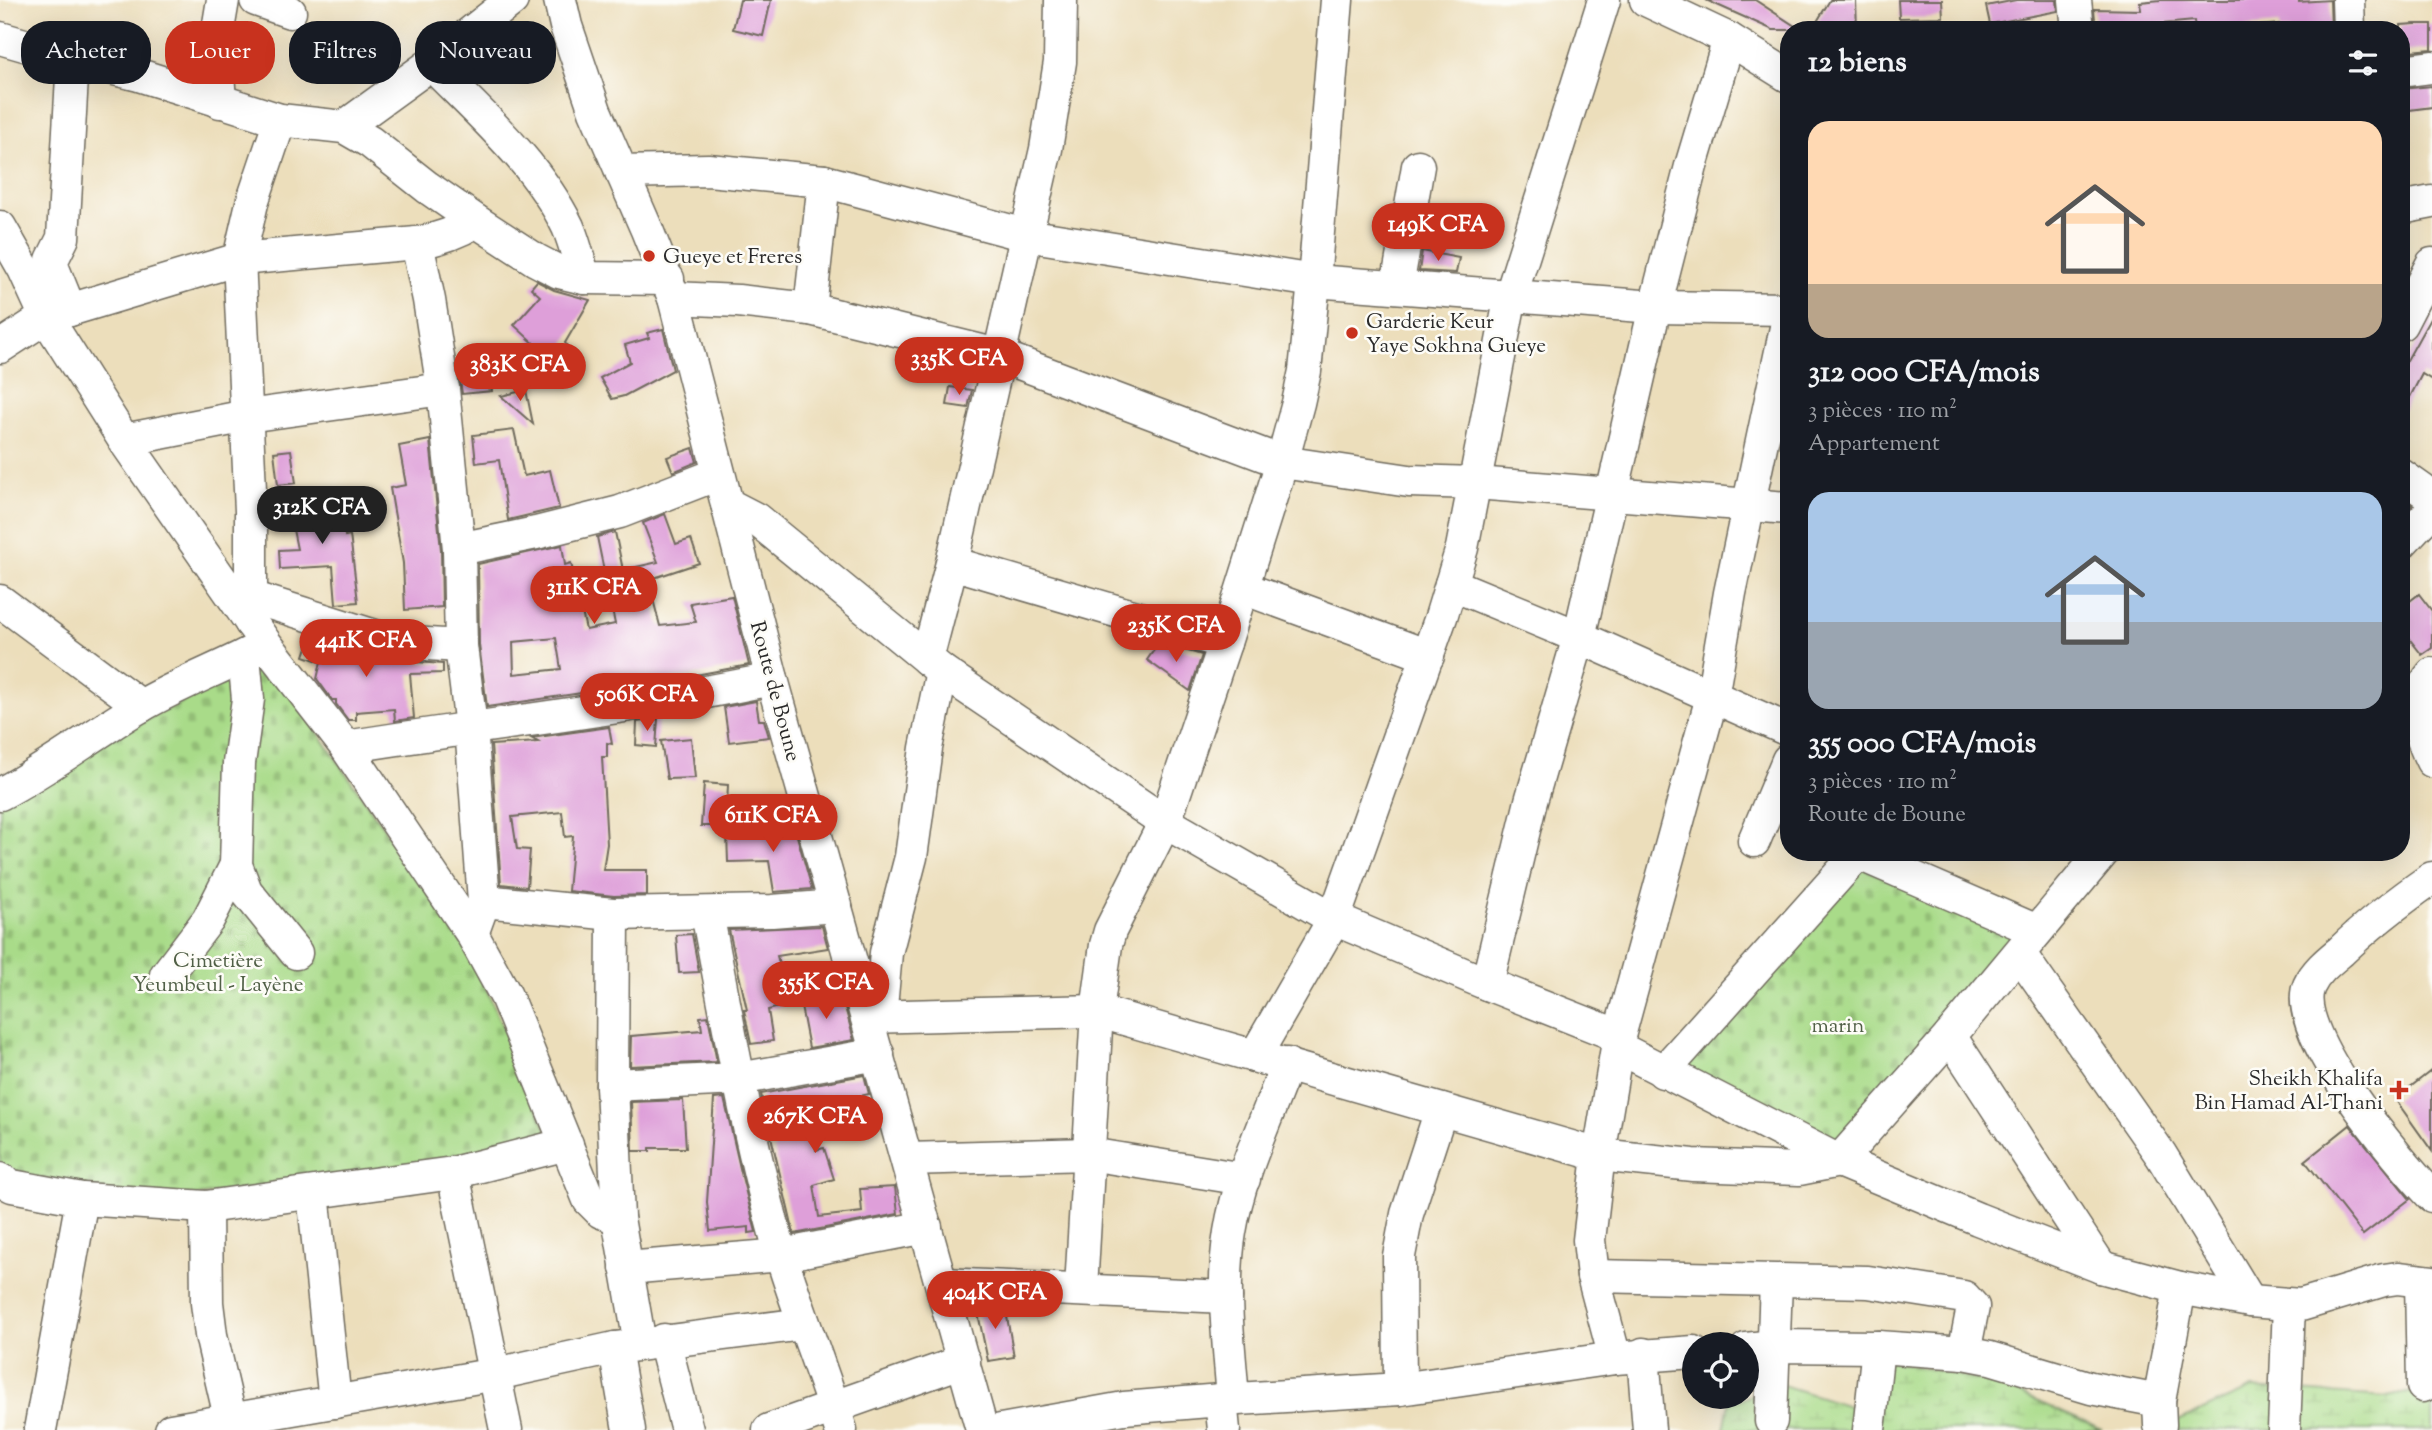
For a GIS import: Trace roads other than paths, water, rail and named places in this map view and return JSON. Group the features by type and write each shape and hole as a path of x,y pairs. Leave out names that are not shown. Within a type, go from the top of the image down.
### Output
{"street":[{"path":"220,102 216,42 223,0"},
{"path":"256,0 289,12"},
{"path":"485,21 512,0"},
{"name":"Route de Boune","path":"560,0 595,111 671,289 772,679 836,906 873,1017 878,1054 982,1430"},
{"path":"1061,0 1060,62 1055,101 952,563 935,665 911,857 886,953 873,1017 1097,1011 1599,1155 1693,1165 1799,1169 1839,1161 1951,1036 2029,942 2090,861"},
{"path":"1081,1289 1097,1011 1105,945 1165,822 1282,461 1305,371 1337,0"},
{"path":"1255,1056 1334,919 1428,656 1462,548 1511,295 1604,0"},
{"path":"1646,0 1729,39 1780,71"},
{"path":"2075,0 2077,21"},
{"path":"2348,0 2349,21"},
{"path":"0,37 21,43"},
{"path":"1487,984 1531,801 1579,637 1655,307 1691,166 1729,39"},
{"path":"2410,70 2432,67"},
{"path":"344,127 415,76"},
{"path":"151,79 280,120 344,127 370,142 476,221 559,272 738,301 810,309 998,355 1282,461 1399,480 1476,483 1780,507"},
{"path":"58,313 52,260 63,237 71,84"},
{"path":"450,84 535,174 569,230 584,278"},
{"path":"280,120 252,203 239,259 253,630 248,699 239,763 236,865 246,891 296,953"},
{"path":"1397,287 1418,166"},
{"path":"621,172 708,170 824,181 1026,235 1314,282 1655,307 1780,309"},
{"path":"810,309 824,181"},
{"path":"2410,206 2432,202"},
{"path":"0,347 58,313 239,259 417,243 459,232 476,221"},
{"path":"0,227 24,268 58,313 124,440 253,630 345,747 472,934 506,996 589,1200 601,1212 618,1218"},
{"path":"417,243 443,389 459,549 461,646 471,727 484,901 472,934"},
{"path":"2410,307 2432,264"},
{"path":"1649,1430 1629,1356 1593,1276 1589,1240 1599,1155 1618,1041 1713,697 1730,593 1780,357"},
{"path":"124,440 247,416 443,389"},
{"path":"459,549 620,512 718,474"},
{"path":"2410,481 2432,497"},
{"path":"727,504 756,519 935,665 1165,822 1334,919 1618,1041 1662,1072 1839,1161 2101,1267 2180,1288 2250,1301 2301,1305 2385,1280 2398,1278 2426,1281 2423,1387"},
{"path":"2410,533 2432,510"},
{"path":"952,563 1225,643"},
{"path":"1451,584 1579,637 1780,726"},
{"path":"1242,588 1428,656"},
{"path":"0,601 141,706"},
{"path":"0,793 65,757 141,706 183,683 253,630 461,646"},
{"path":"2432,674 2425,682 2418,704 2418,722 2432,761"},
{"path":"345,747 692,695 772,679"},
{"path":"1754,841 1780,779"},
{"path":"1662,1072 1852,861"},
{"path":"1874,861 2029,942 2250,1301"},
{"path":"166,975 208,920 236,865"},
{"path":"2431,1193 2346,1091 2331,1067 2307,1013 2308,989 2317,973 2375,918 2432,878"},
{"path":"484,901 613,915 772,911 836,906"},
{"path":"707,913 739,1079 782,1255 803,1324 837,1418"},
{"path":"613,915 612,1086 618,1218 640,1344 629,1430"},
{"path":"1951,1036 2101,1267"},
{"path":"612,1086 739,1079 878,1054"},
{"path":"1226,1409 1226,1297 1230,1230 1244,1179 1287,1065"},
{"path":"1399,1389 1399,1256 1406,1214 1441,1110"},
{"path":"0,1179 12,1186 82,1199 206,1208 453,1173 567,1144"},
{"path":"907,1159 1089,1154 1244,1179"},
{"path":"453,1173 506,1430"},
{"path":"313,1193 335,1402"},
{"path":"40,1430 82,1199"},
{"path":"206,1208 207,1303 211,1335 232,1425"},
{"path":"626,1268 782,1255 926,1227"},
{"path":"1593,1276 1868,1282 1964,1297 1973,1307 1964,1353"},
{"path":"1771,1422 1760,1347 1776,1281"},
{"path":"942,1284 1226,1297"},
{"path":"1760,1347 1878,1347 1964,1353 2091,1388 2160,1413 2180,1288"},
{"path":"2284,1430 2289,1305"},
{"path":"171,1430 232,1425 335,1402 496,1374 640,1344 803,1324"},
{"path":"640,1344 687,1430"},
{"path":"1869,1430 1878,1347"},
{"path":"1001,1430 1090,1413 1226,1409 1399,1389 1629,1356 1682,1353"},
{"path":"769,1430 837,1418 964,1361"}],"place":[{"name":"Gueye et Freres","path":"649,256"},
{"name":"Garderie Keur Yaye Sokhna Gueye","path":"1352,333"},
{"name":"Sheikh Khalifa Bin Hamad Al-Thani","path":"2399,1090"}],"park label":[{"name":"Cimetière Yeumbeul - Layène","path":"218,972"},
{"name":"marin","path":"1838,1025"}]}
